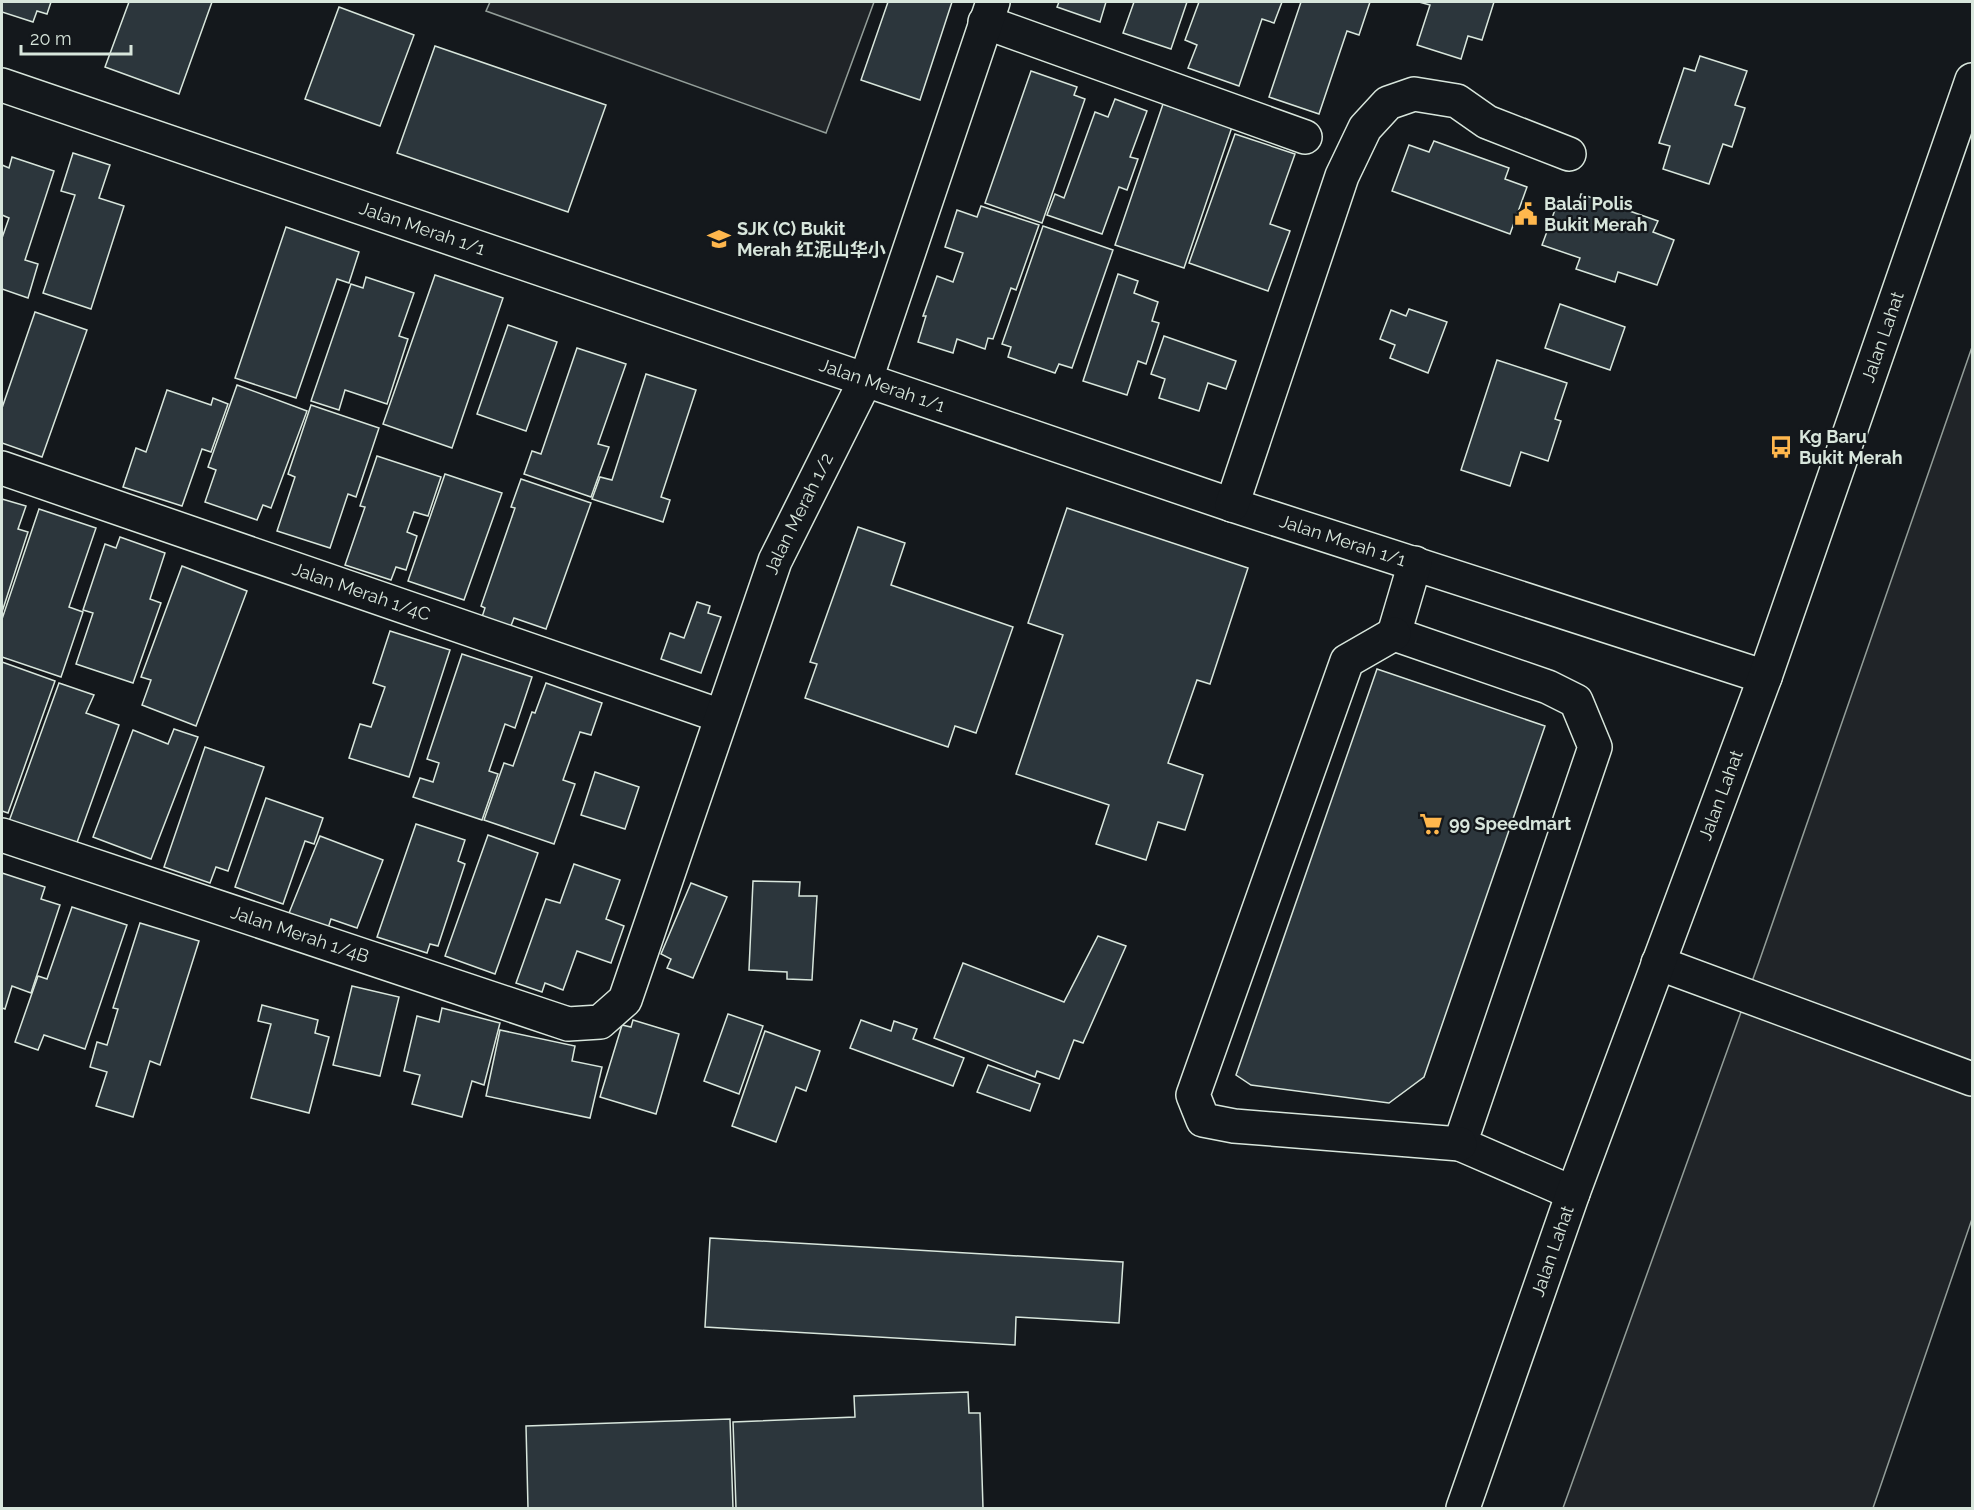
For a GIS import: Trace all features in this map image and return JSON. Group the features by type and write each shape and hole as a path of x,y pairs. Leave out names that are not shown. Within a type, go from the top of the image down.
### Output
{"street":[{"path":"989,12 1305,137"},
{"name":"Jalan Merah 1/2","path":"600,1022 625,1000 775,561 866,379 989,12"},
{"name":"Jalan Lahat","path":"1463,1509 1573,1193 1765,676 1972,80"},
{"name":"Jalan Merah 1/1","path":"2,85 1232,505 1765,676"},
{"path":"1232,505 1342,176 1365,128 1388,103 1414,94 1457,101 1487,122 1569,154"},
{"name":"Jalan Merah 1/4C","path":"2,468 721,716"},
{"path":"1415,563 1394,634 1347,661 1193,1095 1203,1120 1234,1126 1460,1144 1573,1193"},
{"path":"1394,634 1548,687 1576,701 1595,747 1460,1144"},
{"name":"Jalan Merah 1/4B","path":"2,835 567,1024 600,1022"},
{"path":"1658,963 1972,1080"}],"shaded area":[{"path":"490,2 874,2 826,133 486,11"},
{"path":"1972,347 1972,1219 1873,1508 1563,1508 1759,962"}],"building":[{"path":"2,2 51,2 47,14 37,11 33,22 2,12"},
{"path":"129,2 212,2 179,94 105,67"},
{"path":"888,2 952,2 920,100 861,80"},
{"path":"1059,2 1106,2 1100,22 1057,7"},
{"path":"1134,2 1187,2 1171,49 1123,33"},
{"path":"1199,2 1282,2 1274,23 1262,19 1239,86 1188,68 1197,45 1185,40"},
{"path":"1301,2 1370,2 1359,35 1347,31 1319,114 1269,97"},
{"path":"1419,2 1494,2 1482,40 1468,36 1461,59 1417,45 1430,5"},
{"path":"339,7 414,35 380,126 305,99"},
{"path":"435,46 606,105 568,212 397,153"},
{"path":"1700,56 1747,71 1735,105 1745,108 1732,147 1723,144 1709,184 1663,169 1670,146 1659,143 1684,68 1695,71"},
{"path":"1031,71 1077,87 1074,95 1085,99 1042,223 985,203"},
{"path":"1115,99 1147,111 1130,157 1138,159 1127,190 1119,187 1102,234 1047,215 1055,194 1064,198 1095,112 1108,117"},
{"path":"1163,104 1232,127 1184,268 1115,245"},
{"path":"1235,134 1295,154 1270,224 1290,231 1268,291 1189,263"},
{"path":"1434,141 1509,168 1505,179 1527,187 1510,234 1392,191 1409,145 1429,152"},
{"path":"73,153 110,165 99,198 124,206 91,309 43,293 75,195 61,191"},
{"path":"12,157 54,171 25,260 38,264 28,298 2,289 2,238 9,218 2,215 2,165 9,168"},
{"path":"1581,194 1658,221 1653,232 1674,240 1657,285 1618,272 1615,282 1576,269 1580,258 1542,245 1559,199 1578,206"},
{"path":"981,206 1039,225 1016,290 1011,288 993,339 988,338 985,349 957,339 953,353 918,342 926,316 923,316 937,276 953,282 963,253 945,247 957,210 977,217"},
{"path":"1043,226 1113,250 1072,368 1059,364 1055,373 1008,357 1011,347 1002,344"},
{"path":"286,227 359,252 349,283 337,279 296,398 235,378"},
{"path":"1118,274 1138,281 1134,293 1158,302 1152,321 1159,323 1146,364 1138,361 1127,395 1083,381"},
{"path":"435,275 503,298 452,448 383,424"},
{"path":"366,277 414,293 399,336 408,339 387,404 345,390 339,410 311,401 351,284 363,288"},
{"path":"1560,304 1625,327 1610,370 1545,348"},
{"path":"1409,309 1447,322 1428,373 1390,358 1395,345 1380,339 1391,310 1406,316"},
{"path":"35,312 87,330 42,457 2,443 2,408"},
{"path":"508,325 557,342 526,431 477,414"},
{"path":"1164,336 1236,361 1226,389 1208,383 1199,411 1159,398 1165,379 1151,374"},
{"path":"577,348 626,364 598,444 609,447 591,497 524,474 532,451 541,454"},
{"path":"1497,360 1567,383 1555,419 1561,421 1548,461 1521,452 1510,486 1461,470"},
{"path":"646,374 696,390 661,497 670,500 663,522 592,499 600,477 612,480"},
{"path":"237,385 307,411 271,508 263,505 257,520 205,502 216,470 208,467"},
{"path":"167,390 211,405 213,398 228,404 211,452 202,449 182,506 123,487 136,448 146,452"},
{"path":"311,405 379,428 356,497 348,494 330,548 277,531 295,477 288,474"},
{"path":"377,456 441,477 428,516 414,512 407,532 417,536 406,570 396,567 391,580 345,565 365,507 360,506"},
{"path":"445,474 502,493 464,600 408,581"},
{"path":"521,479 591,503 546,629 514,618 507,636 479,626 485,608 481,606 515,508 511,507"},
{"path":"2,499 26,506 18,529 28,532 2,612"},
{"path":"1067,508 1248,568 1210,684 1197,680 1168,763 1203,775 1185,830 1158,822 1146,860 1096,844 1109,805 1016,774 1063,635 1028,623"},
{"path":"39,509 96,528 69,607 83,612 61,677 2,657 2,619"},
{"path":"858,527 905,543 891,585 1013,627 976,733 955,726 948,747 805,698 817,664 810,662"},
{"path":"120,537 165,553 150,599 161,603 133,683 76,664 93,613 83,610 105,544 116,548"},
{"path":"182,566 247,591 196,726 142,705 151,680 141,677"},
{"path":"697,602 710,606 708,613 721,617 701,673 661,659 670,633 684,638"},
{"path":"390,631 450,650 409,777 349,758 360,724 371,727 385,687 373,683"},
{"path":"462,654 532,677 515,728 505,724 489,771 498,774 482,820 413,797 420,778 433,782 439,763 427,759"},
{"path":"2,662 55,681 8,813 2,811"},
{"path":"1377,669 1545,726 1424,1077 1389,1103 1251,1085 1236,1075"},
{"path":"59,683 94,695 86,713 119,725 75,848 8,824"},
{"path":"546,683 602,703 591,735 580,732 563,780 575,784 554,844 484,820 504,763 513,766 532,712 535,713"},
{"path":"174,729 198,737 151,859 93,837 133,730 168,744"},
{"path":"205,747 264,767 228,871 216,867 210,883 164,867"},
{"path":"595,772 639,787 625,829 581,815"},
{"path":"266,798 323,818 314,844 305,841 283,904 235,887"},
{"path":"416,824 465,840 458,861 465,864 438,946 430,944 427,953 377,937"},
{"path":"488,835 538,853 495,974 445,956"},
{"path":"320,836 383,860 357,928 331,919 328,928 289,913"},
{"path":"574,864 620,880 606,919 624,926 611,963 577,951 563,990 545,983 542,992 516,983 546,899 560,903"},
{"path":"2,873 45,887 41,899 60,905 31,993 12,986 5,1009 2,1008"},
{"path":"753,881 800,882 799,896 817,896 812,980 787,979 787,972 749,970"},
{"path":"691,883 727,897 693,978 667,968 671,959 661,954"},
{"path":"72,907 127,925 85,1049 44,1035 38,1050 15,1042 38,976 47,979"},
{"path":"140,923 199,941 160,1065 150,1061 133,1117 96,1106 107,1072 90,1067 97,1042 107,1045 118,1009 113,1008"},
{"path":"1098,936 1126,946 1083,1043 1074,1040 1059,1079 1037,1071 1035,1077 934,1038 963,963 1064,1002"},
{"path":"352,986 399,997 380,1076 333,1065"},
{"path":"262,1005 318,1020 315,1033 329,1037 309,1113 251,1098 271,1024 258,1021"},
{"path":"442,1008 500,1023 484,1085 472,1081 462,1117 412,1104 420,1075 404,1071 417,1016 439,1022"},
{"path":"728,1014 763,1026 739,1094 704,1081"},
{"path":"633,1020 679,1034 656,1114 600,1097 622,1025 631,1027"},
{"path":"861,1020 891,1031 894,1021 917,1029 913,1039 964,1058 953,1086 850,1048"},
{"path":"500,1030 575,1046 572,1061 602,1067 590,1118 486,1096"},
{"path":"765,1031 820,1051 806,1091 796,1087 776,1142 732,1126"},
{"path":"988,1065 1040,1084 1030,1111 977,1092"},
{"path":"710,1238 1123,1262 1119,1323 1016,1317 1015,1345 705,1327"},
{"path":"968,1392 969,1413 980,1413 983,1508 736,1508 733,1422 855,1417 854,1396"},
{"path":"730,1419 733,1508 528,1508 526,1426"}],"place":[{"name":"Balai Polis Bukit Merah","path":"1526,214"},
{"name":"SJK (C) Bukit Merah 红泥山华小","path":"719,239"},
{"name":"Kg Baru Bukit Merah","path":"1781,447"},
{"name":"99 Speedmart","path":"1431,824"}]}
